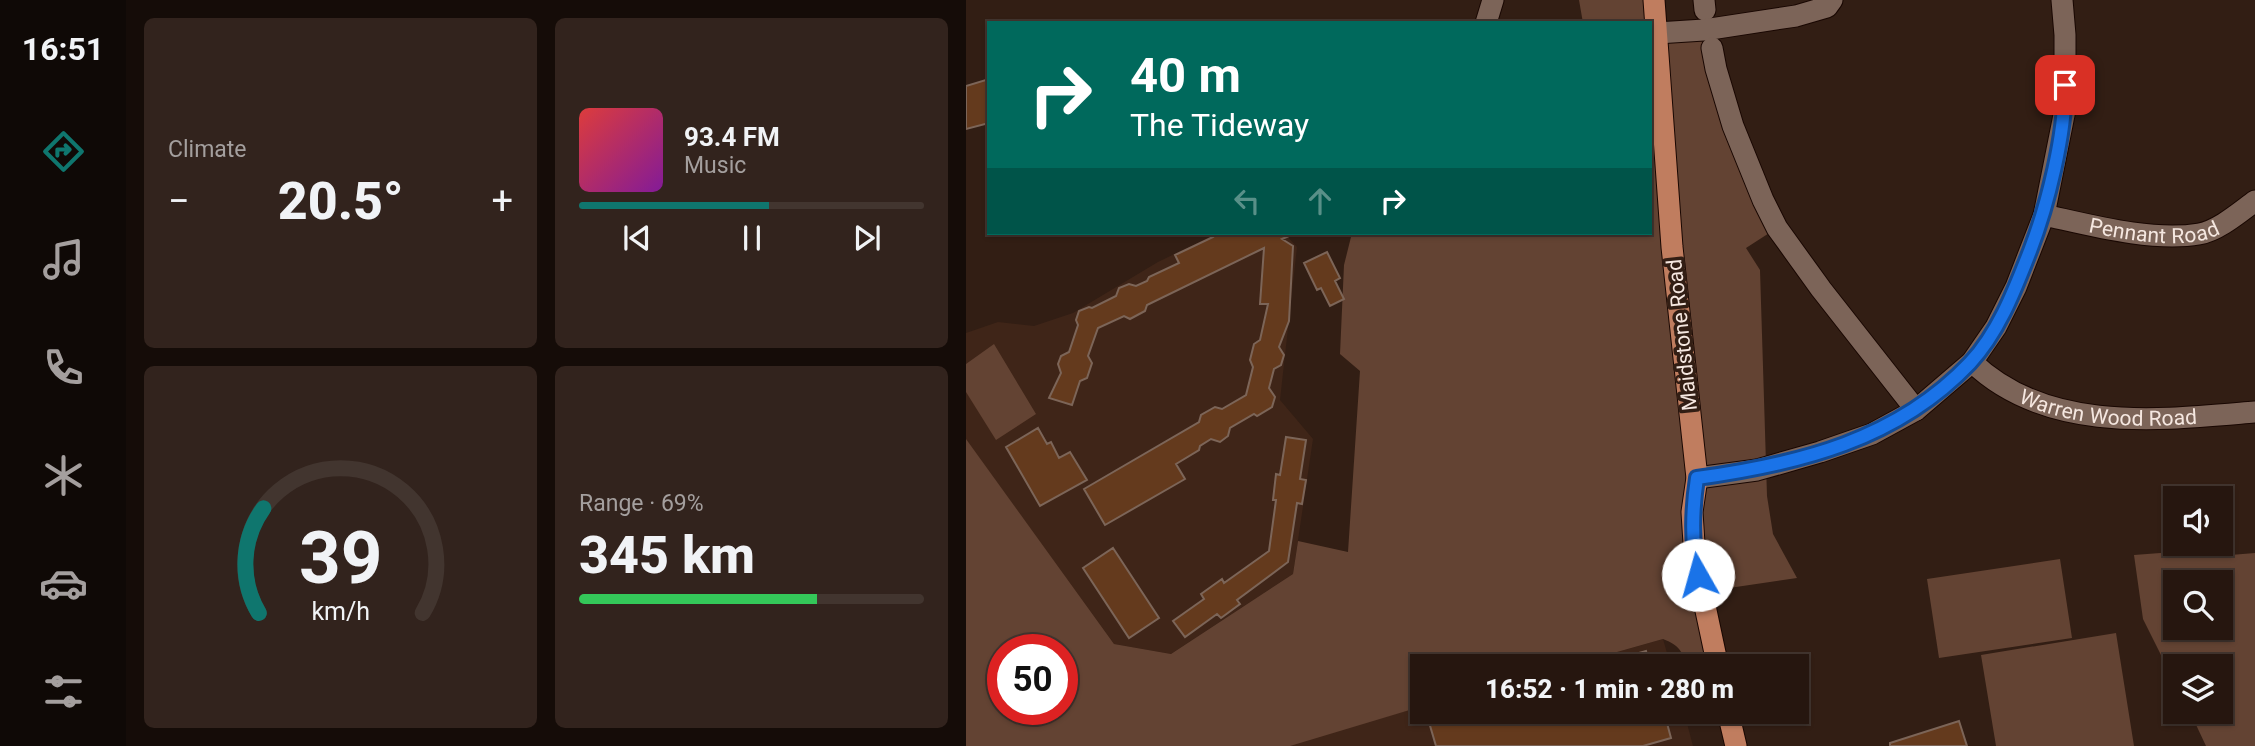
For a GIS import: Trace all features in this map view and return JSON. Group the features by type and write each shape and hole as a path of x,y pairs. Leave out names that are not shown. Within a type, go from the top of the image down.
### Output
{"main road":[{"name":"Maidstone Road","path":"1654,0 1672,247 1697,478 1692,512 1695,559 1715,654"},
{"path":"1731,724 1736,746"}],"street":[{"path":"1487,21 1493,0"},
{"path":"1657,33 1704,30 1796,16 1827,7 1832,0"},
{"path":"1697,478 1757,470 1872,434 1916,410 1972,362 1996,327 2016,287 2044,215 2065,110 2062,0"},
{"path":"1712,48 1733,126 1777,228 1814,280 1916,410"},
{"name":"Pennant Road","path":"2044,215 2156,235 2201,234 2231,219 2255,201"},
{"name":"Warren Wood Road","path":"1972,362 2013,393 2061,410 2087,415 2127,418 2255,412"}],"shaded area":[{"path":"1579,0 1654,0 1657,33 1704,30 1777,228 1746,248 1760,270 1767,496 1773,534 1797,578 1702,592 1715,654 1682,654 1673,644 1663,639 1610,654 1410,654 1410,710 1290,746 966,746 966,439 1114,644 1171,654 1293,574 1298,541 1348,552 1360,371 1340,354 1344,265 1352,235 1652,235 1652,21 1583,21"},
{"path":"1214,235 1286,235 1297,247 1280,400 1313,439 1293,574 1171,654 1114,644 966,440 966,333 998,322 1034,326 1073,313 1158,262"},
{"path":"994,344 1036,414 996,440 966,392 966,364"},
{"path":"2163,553 2163,556 2233,556 2255,553 2255,746 2206,746 2196,724 2233,724 2233,654 2163,654 2163,659 2143,619 2134,555"},
{"path":"2060,559 2072,638 1939,658 1927,579"},
{"path":"2116,633 2134,746 1996,746 1981,655"},
{"path":"1663,639 1667,654 1610,654"},
{"path":"1410,710 1410,724 1687,724 1693,746 1281,746"}],"building":[{"path":"987,80 987,124 966,129 966,86"},
{"path":"1212,235 1291,235 1282,239 1293,246 1289,321 1279,347 1284,355 1281,365 1274,369 1269,388 1275,397 1272,407 1230,428 1228,436 1220,442 1211,439 1200,446 1199,450 1176,464 1185,479 1105,525 1084,489 1199,422 1201,415 1215,407 1222,409 1246,395 1253,367 1250,360 1254,344 1260,340 1268,304 1260,304 1264,248 1147,305 1145,311 1130,319 1124,316 1098,328 1088,356 1092,363 1087,378 1080,381 1072,405 1049,398 1061,373 1058,364 1061,356 1069,352 1078,325 1076,320 1079,311 1092,308 1116,296 1119,288 1129,284 1136,286 1147,281 1149,277 1179,263 1175,255 1213,237"},
{"path":"1327,252 1340,278 1335,281 1344,299 1330,306 1321,288 1317,290 1304,263"},
{"path":"1038,428 1047,444 1051,442 1059,458 1070,452 1087,480 1040,506 1006,447"},
{"path":"1286,437 1306,440 1300,479 1306,480 1302,504 1297,503 1288,562 1237,600 1240,604 1221,618 1217,614 1185,637 1173,621 1204,599 1201,594 1222,579 1224,583 1269,551 1276,500 1273,500 1276,474 1280,475"},
{"path":"1113,548 1159,618 1129,638 1083,568"},
{"path":"1959,721 1967,746 1890,746 1890,743"},
{"path":"1430,724 1667,724 1671,738 1643,746 1436,746"}],"route":[{"path":"1698,575 1692,512 1697,478 1757,470 1872,434 1916,410 1972,362 1996,327 2016,287 2044,215 2065,110 2065,85"}]}
